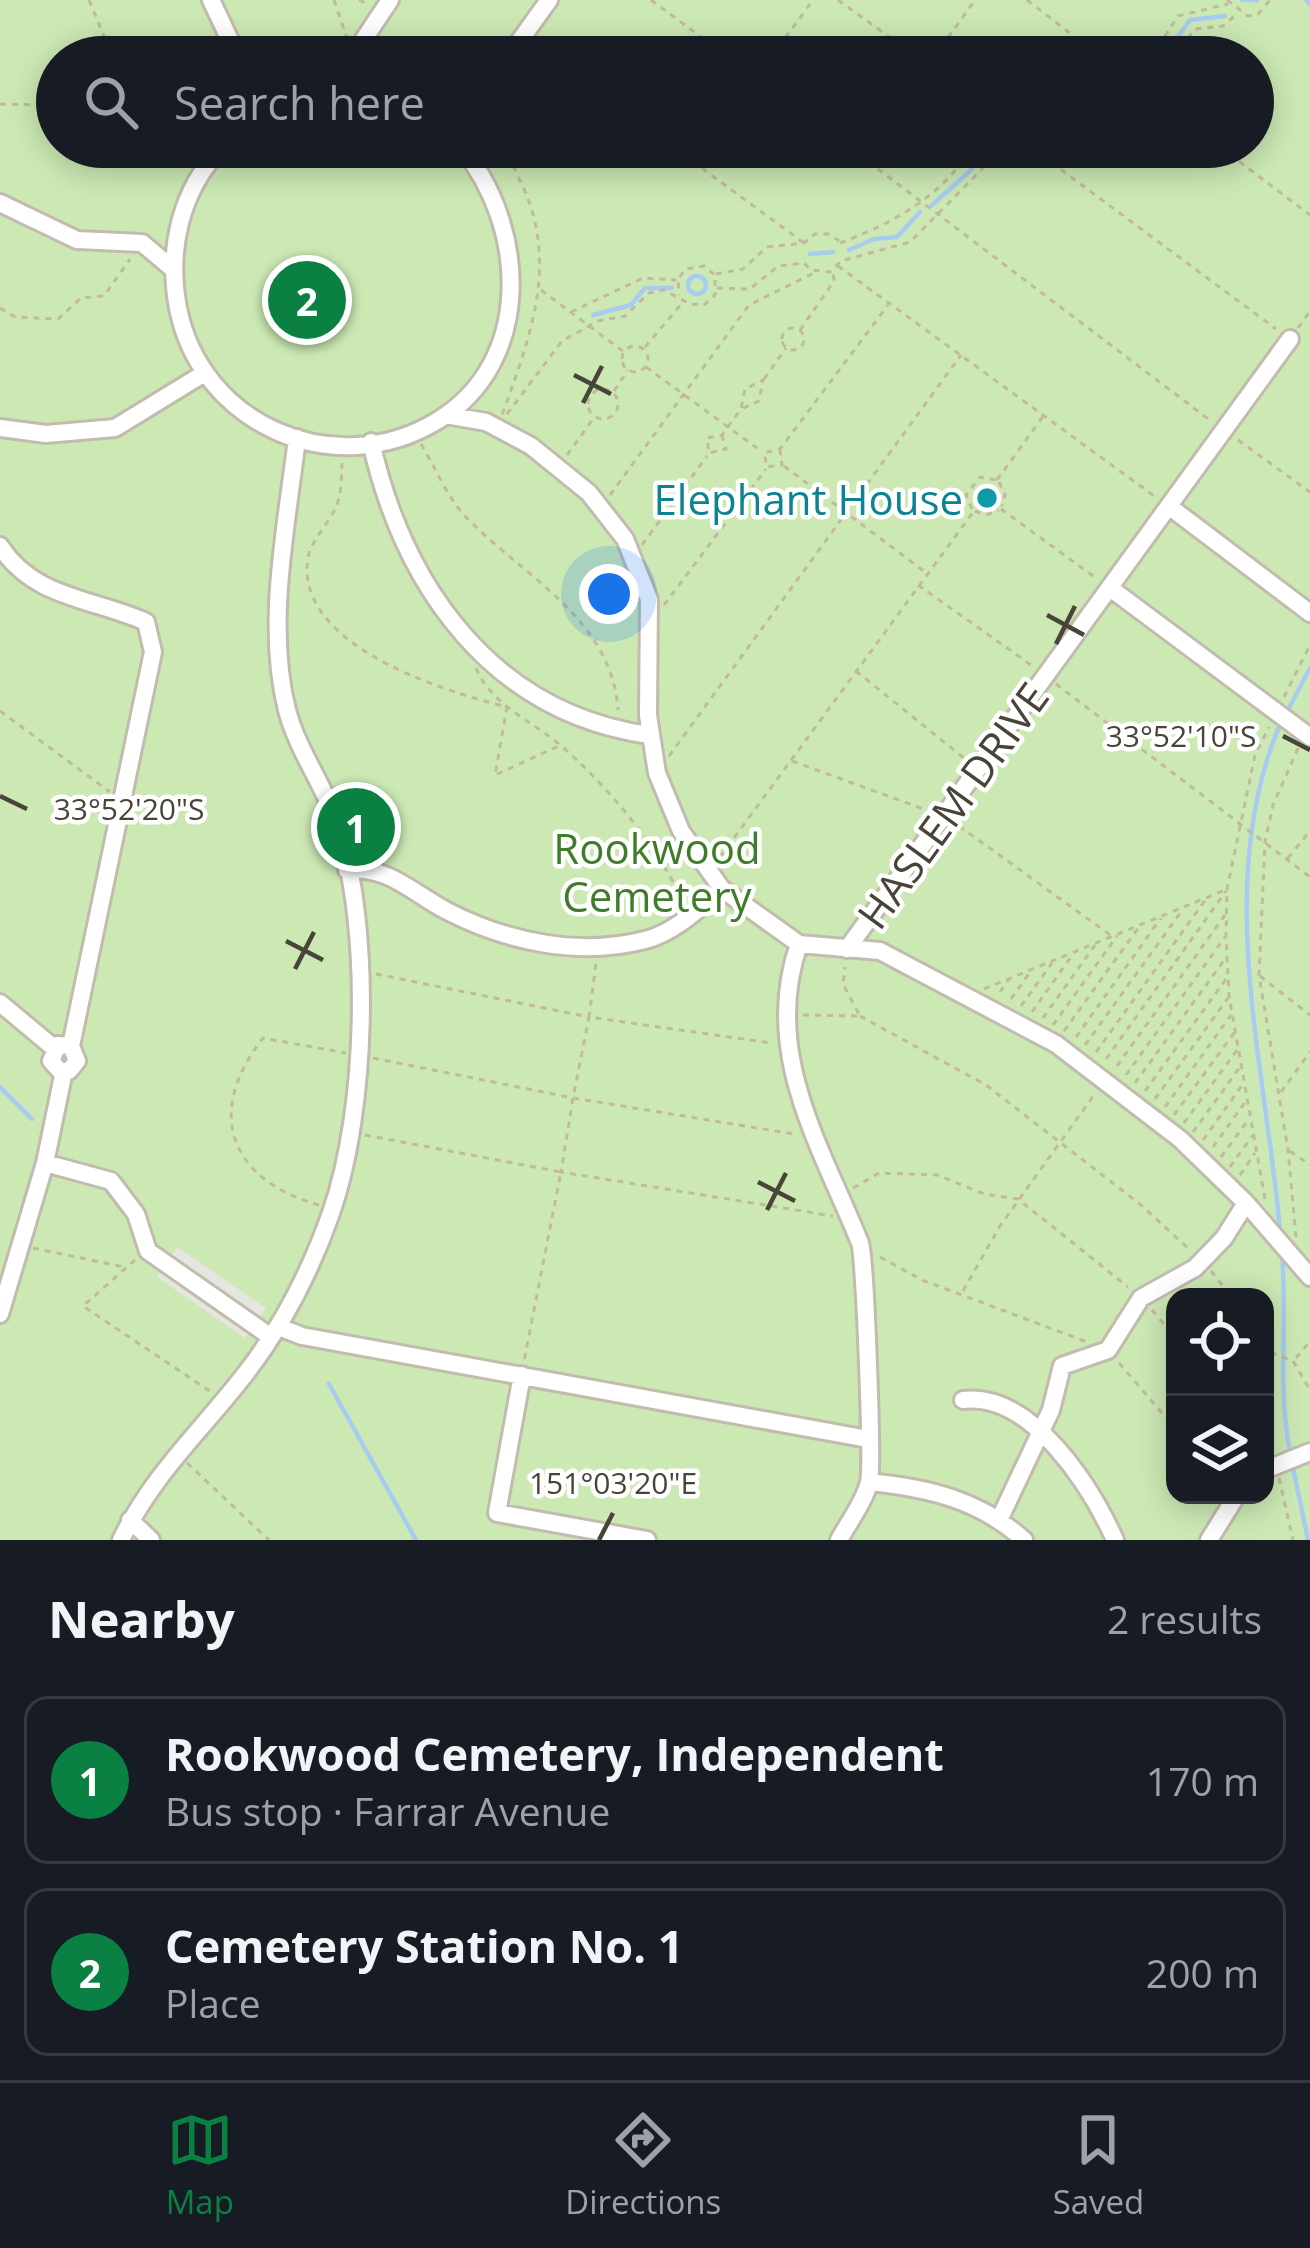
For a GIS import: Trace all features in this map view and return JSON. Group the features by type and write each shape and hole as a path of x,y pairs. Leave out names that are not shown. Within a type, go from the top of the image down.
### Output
{"street":[{"path":"211,0 228,36"},
{"path":"366,36 390,0"},
{"path":"522,36 549,0"},
{"path":"208,168 187,201 173,269 181,322 203,374 242,415 297,438 344,443 418,431 446,415 479,380 506,323 512,260 495,201 474,168"},
{"path":"0,203 77,240 142,243 173,269"},
{"name":"HASLEM DRIVE","path":"847,949 1290,339"},
{"path":"0,428 46,434 115,428 203,374"},
{"path":"479,380 483,407 497,427"},
{"path":"446,415 497,427 558,466 601,507 634,556 651,622 649,735 657,773 681,831 722,889 799,944 880,951 1111,1072 1247,1195 1271,1231 1297,1251 1310,1277"},
{"path":"121,1540 175,1452 275,1332 332,1208 352,1132 361,1056 347,870 338,824 292,724 282,672 284,557 297,438"},
{"path":"371,442 400,544 470,643 525,691 619,729 649,735"},
{"path":"1170,508 1310,613"},
{"path":"0,546 15,569 58,596 109,606 146,622 153,652 123,801 63,1047"},
{"path":"1110,588 1308,735"},
{"path":"347,870 382,871 447,911 504,936 575,947 648,940 691,916 722,889"},
{"name":"HASLEM DRIVE","path":"799,944 789,1014 788,1065 836,1198 863,1247 869,1482 839,1540"},
{"path":"0,1003 77,1061 64,1071 45,1163 0,1314"},
{"path":"45,1163 115,1185 139,1220 148,1251 275,1332 868,1439"},
{"path":"1000,1518 1041,1433 1062,1366 1108,1350 1142,1298 1202,1261 1247,1195"},
{"path":"522,1375 497,1513 647,1540"},
{"path":"963,1400 981,1398 1041,1433 1092,1489 1115,1540"},
{"path":"1274,1465 1305,1454"},
{"path":"869,1482 952,1497 1000,1518 1024,1540"},
{"path":"1209,1540 1231,1504"},
{"path":"130,1520 151,1540"}],"path":[{"path":"89,0 104,36"},
{"path":"334,0 345,36"},
{"path":"651,0 700,36"},
{"path":"786,36 812,0"},
{"path":"838,0 888,36"},
{"path":"949,36 975,0"},
{"path":"1028,0 1074,36"},
{"path":"1190,36 1195,29 1223,26 1238,13 1258,14 1270,0"},
{"path":"1165,36 1178,16 1228,2 1238,13"},
{"path":"525,32 530,36"},
{"path":"0,104 36,105"},
{"path":"497,427 533,328 542,266 532,206 511,168"},
{"path":"701,168 804,243"},
{"path":"876,168 933,216 1310,492"},
{"path":"840,243 896,223 957,168"},
{"path":"601,507 749,305 815,272 832,271 840,264 904,245 986,168"},
{"path":"1060,168 1290,339 1310,311"},
{"path":"1248,168 1310,215"},
{"path":"715,275 743,269 767,247 804,243 822,232 840,243"},
{"path":"0,308 15,317 58,319 81,298 104,296 142,243"},
{"path":"840,243 840,264"},
{"path":"717,288 750,289 778,266 804,263 815,272"},
{"path":"840,264 1170,508"},
{"path":"691,266 704,266 715,275 717,288 704,304 684,301 679,295 678,280 691,266"},
{"path":"787,347 802,345 800,329 835,281 832,271"},
{"path":"571,312 644,278 678,280"},
{"path":"539,289 625,352 644,349 684,301"},
{"path":"497,427 562,341 625,316 649,292 679,295"},
{"path":"764,452 780,449 889,303"},
{"path":"741,409 759,401 763,380 787,347 786,331 800,329"},
{"path":"644,349 646,367"},
{"path":"613,393 628,370 625,352"},
{"path":"657,773 961,356"},
{"path":"628,370 646,367 764,452 767,467"},
{"path":"709,453 706,438 722,435 741,409 745,389 763,380"},
{"path":"604,389 613,393 618,406 614,415 595,416 588,404 592,395 604,389"},
{"path":"558,466 595,416"},
{"path":"998,480 1044,416"},
{"path":"418,431 462,513 574,610 603,661 617,700 619,729"},
{"path":"634,556 709,453 726,449 722,435"},
{"path":"344,443 338,503 308,555 311,598 352,644 403,672 507,707"},
{"path":"780,449 782,465"},
{"path":"651,622 767,467 782,465 927,573"},
{"path":"980,477 998,480 1005,495 1000,508 986,515 974,511 966,495 970,484 980,477"},
{"path":"1000,508 1110,588"},
{"path":"708,873 974,511"},
{"path":"918,585 1310,877"},
{"path":"470,643 477,674 507,707 561,745 662,860 691,916"},
{"path":"1271,1231 1229,996 1227,890 1255,755 1310,645"},
{"path":"854,670 979,770"},
{"path":"507,707 495,776 561,745"},
{"path":"0,711 123,801"},
{"path":"1297,1251 1288,1150 1259,975 1265,842 1273,805 1308,735"},
{"path":"790,760 946,817 1115,936"},
{"path":"1287,860 1310,831"},
{"path":"976,998 981,990 1227,890"},
{"path":"1106,1059 1227,890"},
{"path":"1096,1052 1207,898"},
{"path":"1085,1046 1184,907"},
{"path":"962,1293 1018,1198 1226,914"},
{"path":"1074,1039 1162,916"},
{"path":"1064,1032 1140,926"},
{"path":"1054,1025 1115,936"},
{"path":"1126,1076 1226,936"},
{"path":"1043,1018 1096,944"},
{"path":"522,1375 599,945"},
{"path":"847,949 843,984 860,1016"},
{"path":"1032,1012 1075,953"},
{"path":"1135,1083 1226,957"},
{"path":"1021,1006 1053,962"},
{"path":"358,970 589,1017 788,1045"},
{"path":"1010,999 1031,970"},
{"path":"1259,975 1310,1015"},
{"path":"1145,1091 1227,977"},
{"path":"1000,992 1009,979"},
{"path":"1155,1099 1229,996"},
{"path":"789,1014 860,1016 986,1085 1202,1261 1224,1288"},
{"path":"1165,1107 1232,1014"},
{"path":"1174,1115 1235,1031"},
{"path":"332,1208 300,1199 255,1173 229,1127 236,1073 263,1038 573,1098 814,1137"},
{"path":"1184,1124 1238,1048"},
{"path":"1280,1093 1310,1052"},
{"path":"1193,1132 1241,1066"},
{"path":"1203,1141 1244,1083"},
{"path":"1212,1149 1247,1100"},
{"path":"1222,1157 1250,1117"},
{"path":"352,1132 561,1172 847,1218"},
{"path":"1230,1167 1253,1135"},
{"path":"1288,1150 1310,1165"},
{"path":"1239,1177 1256,1152"},
{"path":"1247,1195 1259,1169"},
{"path":"836,1198 879,1173 938,1175 984,1194 1018,1198 1142,1298 1166,1326"},
{"path":"20,1245 126,1267"},
{"path":"863,1247 922,1280 1108,1350 1166,1418"},
{"path":"148,1251 82,1306 223,1399"},
{"path":"1293,1360 1310,1341"},
{"path":"1274,1350 1293,1360 1310,1390"},
{"path":"175,1452 269,1540"},
{"path":"1274,1465 1292,1540"}],"green space":[{"name":"Rookwood Cemetery","path":"0,0 1310,0 1310,1540 0,1540"}],"shaded area":[{"path":"177,1247 266,1308 245,1338 157,1277"}],"waterway":[{"path":"1242,0 1257,0"},
{"path":"1306,0 1310,4"},
{"path":"1178,36 1190,20 1225,16"},
{"path":"931,206 972,168"},
{"path":"849,250 874,239 897,237 920,212"},
{"path":"810,254 833,252"},
{"path":"697,276 706,285 697,294 688,285 697,276"},
{"path":"593,315 631,305 645,288 672,288"},
{"path":"1287,712 1310,668"},
{"path":"1280,1231 1249,974 1247,910 1250,846 1261,783 1281,722"},
{"path":"0,1087 32,1119"},
{"path":"1282,1255 1284,1403 1290,1452"},
{"path":"329,1384 416,1540"},
{"path":"1292,1463 1308,1540"}],"place":[{"name":"Cemetery Station No. 1","path":"307,300"},
{"name":"Elephant House","path":"987,498"},
{"name":"Rookwood Cemetery, Independent","path":"356,827"}]}
